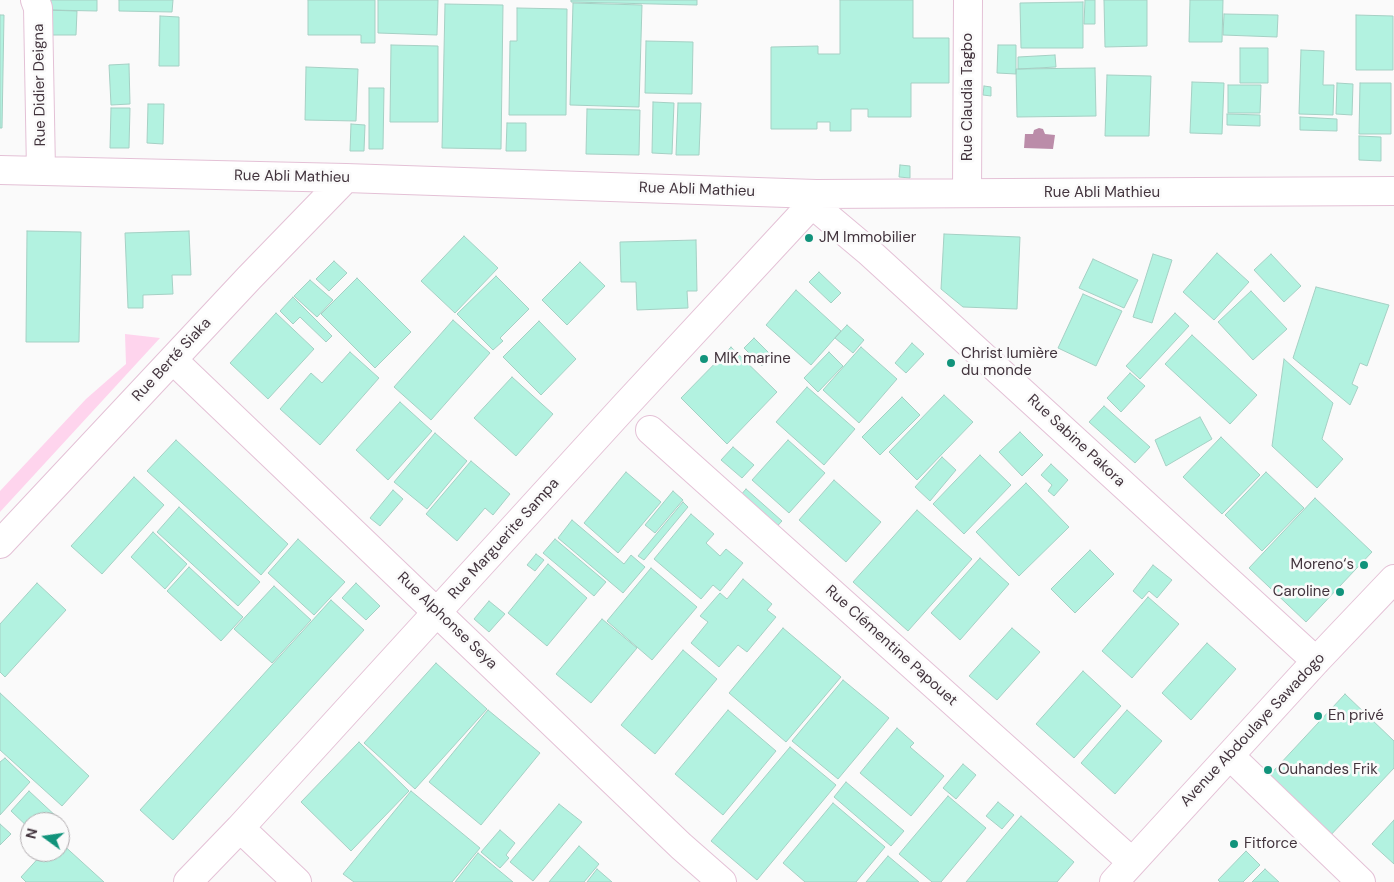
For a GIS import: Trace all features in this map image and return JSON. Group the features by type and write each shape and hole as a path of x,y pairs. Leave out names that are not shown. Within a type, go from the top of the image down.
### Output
{"street":[{"name":"Rue Didier Deigna","path":"35,0 38,8 41,171"},
{"name":"Rue Claudia Tagbo","path":"967,193 968,0"},
{"name":"Rue Abli Mathieu","path":"0,170 346,178 814,199 967,193 1394,191"},
{"name":"Rue Berté Siaka","path":"0,544 249,278 346,178"},
{"name":"Rue Marguerite Sampa","path":"188,882 438,612 814,199"},
{"name":"Rue Sabine Pakora","path":"814,199 1316,661"},
{"name":"Rue Alphonse Seya","path":"172,360 681,846 722,882"},
{"name":"Rue Clémentine Papouet","path":"650,430 1132,862"},
{"name":"Avenue Abdoulaye Sawadogo","path":"1114,882 1316,661 1394,579"},
{"path":"1230,756 1349,878"},
{"path":"240,828 297,882"}],"shaded area":[{"path":"1043,129 1045,134 1055,135 1053,149 1024,148 1025,134 1033,134 1034,130"},
{"path":"125,334 160,338 0,512 0,491 86,399 126,364"}],"building":[{"path":"48,0 97,0 97,11 48,10"},
{"path":"119,0 173,0 172,12 119,11"},
{"path":"308,0 375,0 375,43 361,43 361,35 308,35"},
{"path":"378,0 438,0 437,35 378,33"},
{"path":"571,0 697,0 697,5 571,2"},
{"path":"840,0 913,0 913,38 949,38 949,83 911,83 911,117 868,117 868,109 851,109 851,131 830,131 830,122 817,122 817,129 771,129 771,47 818,46 818,54 840,54"},
{"path":"1085,0 1095,0 1095,24 1084,24"},
{"path":"1104,0 1147,0 1147,46 1105,47"},
{"path":"1190,0 1223,0 1222,42 1189,42"},
{"path":"1083,2 1083,48 1021,48 1020,3"},
{"path":"573,3 642,5 639,107 570,105"},
{"path":"445,4 503,5 501,149 442,148"},
{"path":"517,8 567,9 566,115 509,115 510,41 517,41"},
{"path":"47,10 77,11 76,35 47,35"},
{"path":"1224,14 1278,15 1277,37 1223,35"},
{"path":"0,15 4,15 2,128 0,128"},
{"path":"1356,15 1393,16 1393,70 1356,70"},
{"path":"160,16 179,17 179,66 159,66"},
{"path":"646,41 693,42 692,94 645,93"},
{"path":"391,45 438,46 438,122 390,122"},
{"path":"998,45 1016,45 1016,74 997,73"},
{"path":"1240,48 1268,48 1268,83 1240,83"},
{"path":"1301,50 1324,51 1323,85 1334,85 1333,115 1299,114"},
{"path":"1055,55 1056,67 1018,69 1018,57"},
{"path":"129,64 130,104 111,105 109,65"},
{"path":"306,67 358,69 356,121 305,120"},
{"path":"1095,68 1096,116 1017,117 1016,69"},
{"path":"1107,75 1151,76 1149,136 1105,136"},
{"path":"1192,82 1224,83 1222,134 1190,133"},
{"path":"1337,83 1353,84 1352,115 1336,114"},
{"path":"1360,83 1391,83 1391,134 1359,134"},
{"path":"1228,85 1261,85 1260,113 1228,113"},
{"path":"984,86 991,87 991,96 983,95"},
{"path":"369,88 384,88 383,149 369,149"},
{"path":"653,102 674,103 672,154 652,153"},
{"path":"678,103 701,103 699,155 676,155"},
{"path":"148,104 164,104 163,144 147,143"},
{"path":"111,108 130,108 129,148 110,148"},
{"path":"587,109 640,110 639,155 586,154"},
{"path":"1227,114 1260,115 1260,126 1227,125"},
{"path":"1300,117 1337,119 1337,131 1300,130"},
{"path":"507,123 526,123 526,151 506,151"},
{"path":"351,124 365,125 364,151 350,151"},
{"path":"1359,136 1381,137 1381,161 1359,160"},
{"path":"900,165 910,166 910,178 899,177"},
{"path":"27,231 81,232 79,342 26,342"},
{"path":"189,231 191,275 172,275 173,294 143,295 143,308 128,308 125,233"},
{"path":"944,234 1020,237 1017,309 963,307 941,289"},
{"path":"464,236 498,268 455,313 421,281"},
{"path":"696,240 697,291 687,291 688,308 637,310 636,282 621,282 620,242"},
{"path":"1217,253 1249,282 1214,320 1183,292"},
{"path":"1153,254 1172,260 1152,323 1133,317"},
{"path":"1271,254 1301,286 1284,302 1254,270"},
{"path":"1093,259 1138,280 1124,308 1079,288"},
{"path":"334,261 347,273 329,291 316,279"},
{"path":"580,262 605,286 567,325 542,300"},
{"path":"819,272 841,293 831,303 809,282"},
{"path":"496,276 529,309 500,338 503,341 493,350 457,314"},
{"path":"357,278 411,332 375,368 321,314"},
{"path":"310,280 333,300 317,317 294,296"},
{"path":"1316,287 1389,305 1367,366 1360,363 1352,384 1358,387 1350,405 1293,358"},
{"path":"796,290 841,331 811,365 766,325"},
{"path":"1251,291 1287,329 1253,360 1218,322"},
{"path":"1083,294 1122,311 1096,366 1058,348"},
{"path":"293,297 332,336 326,342 300,317 293,324 280,311"},
{"path":"276,313 314,349 268,399 230,363"},
{"path":"1175,313 1189,326 1140,379 1126,366"},
{"path":"453,320 490,353 431,420 394,387"},
{"path":"539,321 576,359 541,395 503,357"},
{"path":"847,325 864,340 853,353 835,338"},
{"path":"1192,335 1257,395 1230,424 1165,364"},
{"path":"754,338 772,356 762,366 744,348"},
{"path":"912,343 924,354 906,373 895,363"},
{"path":"731,347 777,392 727,444 681,398"},
{"path":"861,347 897,379 859,423 823,390"},
{"path":"350,352 379,378 320,445 280,409 311,373 322,383"},
{"path":"829,352 843,366 818,392 804,378"},
{"path":"1284,359 1333,403 1322,439 1343,459 1317,488 1272,446"},
{"path":"1130,373 1145,386 1121,412 1107,398"},
{"path":"512,377 553,414 516,456 474,418"},
{"path":"807,387 855,429 824,465 776,422"},
{"path":"944,395 973,422 917,480 889,452"},
{"path":"902,397 920,415 880,455 862,437"},
{"path":"400,402 432,431 388,480 356,450"},
{"path":"1104,406 1150,447 1135,463 1089,422"},
{"path":"1200,417 1212,439 1166,466 1155,440"},
{"path":"1020,432 1043,455 1022,476 999,452"},
{"path":"435,433 467,461 427,509 394,482"},
{"path":"1221,437 1260,475 1222,514 1183,477"},
{"path":"176,440 288,544 261,575 147,471"},
{"path":"788,440 825,473 789,513 752,480"},
{"path":"733,447 754,465 742,478 721,460"},
{"path":"980,455 1011,485 964,534 933,504"},
{"path":"942,457 956,470 930,501 915,487"},
{"path":"471,461 510,494 493,515 485,508 457,541 426,514"},
{"path":"1051,464 1068,480 1054,496 1048,491 1052,485 1041,475"},
{"path":"626,472 661,502 618,553 584,523"},
{"path":"1266,472 1304,508 1262,551 1225,515"},
{"path":"134,477 164,505 102,574 71,546"},
{"path":"834,480 881,522 846,562 799,520"},
{"path":"1026,483 1069,527 1019,576 976,532"},
{"path":"746,489 782,521 769,535 734,503"},
{"path":"393,490 403,499 380,526 370,518"},
{"path":"673,491 683,500 655,533 645,525"},
{"path":"1315,498 1372,552 1306,622 1249,568"},
{"path":"683,502 688,507 644,560 638,556"},
{"path":"179,507 260,582 238,606 157,532"},
{"path":"917,510 972,559 908,631 853,582"},
{"path":"691,514 714,534 706,543 720,556 726,549 743,563 720,591 713,585 701,599 654,559"},
{"path":"572,520 624,564 631,555 645,567 623,593 558,538"},
{"path":"153,532 187,564 165,589 131,557"},
{"path":"298,539 345,582 314,615 268,573"},
{"path":"555,539 606,582 594,596 543,553"},
{"path":"1090,550 1114,574 1075,613 1051,589"},
{"path":"536,554 544,560 535,571 527,565"},
{"path":"980,558 1009,584 960,640 931,613"},
{"path":"548,564 587,598 547,646 508,613"},
{"path":"1153,565 1172,580 1157,598 1149,591 1142,599 1133,591"},
{"path":"189,567 243,617 221,641 167,591"},
{"path":"651,568 697,607 652,660 607,621"},
{"path":"743,579 772,604 767,610 776,617 747,652 738,645 719,667 691,643 708,622 700,616 720,593 727,599"},
{"path":"37,583 66,610 5,677 0,672 0,624"},
{"path":"356,583 380,606 366,620 342,598"},
{"path":"274,586 311,620 272,663 234,629"},
{"path":"1148,597 1179,624 1132,678 1102,651"},
{"path":"331,600 364,630 173,840 140,810"},
{"path":"489,601 505,614 489,632 474,619"},
{"path":"602,619 637,648 591,703 556,674"},
{"path":"783,628 841,677 786,742 729,693"},
{"path":"1012,628 1040,652 997,700 969,676"},
{"path":"1207,643 1236,669 1191,720 1162,693"},
{"path":"683,650 717,679 655,754 621,725"},
{"path":"436,663 487,709 415,789 364,743"},
{"path":"1083,671 1121,706 1074,758 1036,724"},
{"path":"843,680 889,718 838,779 792,741"},
{"path":"0,693 89,776 62,806 0,750"},
{"path":"1345,694 1394,741 1394,768 1327,839 1265,780"},
{"path":"488,710 540,753 481,825 429,782"},
{"path":"728,710 776,751 723,815 675,774"},
{"path":"1127,710 1162,741 1115,794 1081,763"},
{"path":"897,728 914,743 910,747 944,776 911,816 860,773"},
{"path":"359,742 409,791 351,851 301,802"},
{"path":"790,747 836,785 757,880 711,841"},
{"path":"5,758 30,782 0,815 0,762"},
{"path":"963,764 976,775 956,799 943,788"},
{"path":"846,782 904,831 891,846 834,797"},
{"path":"29,791 52,812 20,812 20,820 11,811"},
{"path":"411,791 480,848 452,882 354,882 343,874"},
{"path":"948,796 986,828 941,882 932,882 899,854"},
{"path":"998,802 1014,815 1002,829 986,816"},
{"path":"833,803 885,847 856,882 805,882 783,863"},
{"path":"559,804 582,822 533,881 510,862"},
{"path":"1021,816 1074,862 1057,882 966,882"},
{"path":"1394,820 1394,864 1372,844"},
{"path":"0,824 11,834 0,845"},
{"path":"500,830 515,843 506,855 509,858 500,868 481,852"},
{"path":"579,846 599,864 584,882 549,882"},
{"path":"70,851 104,882 26,882 21,877 35,862 70,862"},
{"path":"1246,851 1260,865 1243,882 1220,882 1218,880"},
{"path":"478,853 513,882 455,882"},
{"path":"888,856 919,882 866,882"},
{"path":"597,869 612,882 587,882"},
{"path":"1265,869 1279,882 1252,882"}],"place":[{"name":"JM Immobilier","path":"809,238"},
{"name":"MIK marine","path":"704,359"},
{"name":"Christ lumière du monde","path":"951,363"},
{"name":"Moreno‘s","path":"1364,565"},
{"name":"Caroline","path":"1340,592"},
{"name":"En privé","path":"1318,716"},
{"name":"Ouhandes Frik","path":"1268,770"},
{"name":"Fitforce","path":"1234,844"}]}
